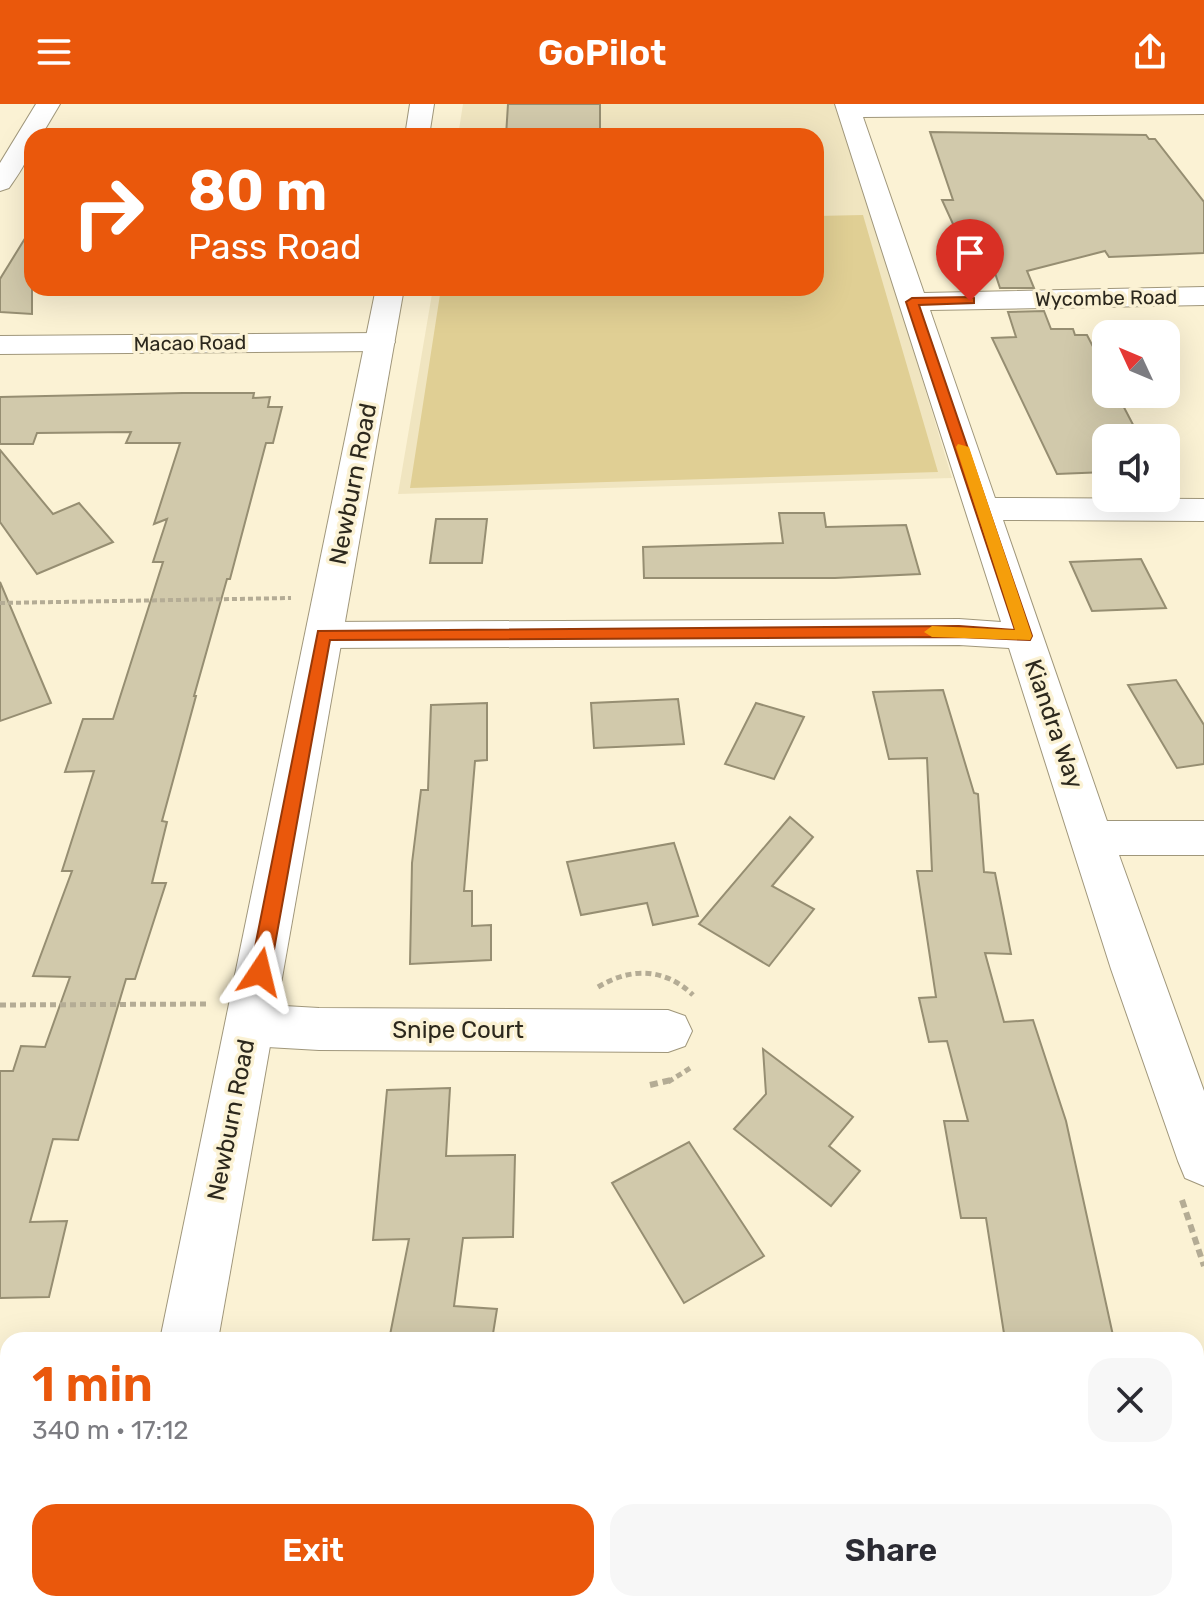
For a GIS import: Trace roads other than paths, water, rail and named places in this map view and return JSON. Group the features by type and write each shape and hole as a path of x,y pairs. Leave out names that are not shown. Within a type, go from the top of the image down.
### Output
{"street":[{"path":"26,128 48,104"},
{"path":"418,128 422,104"},
{"path":"848,107 1204,107"},
{"name":"Kiandra Way","path":"848,107 1135,969 1204,1161"},
{"path":"0,183 12,144"},
{"name":"Newburn Road","path":"191,1332 389,296"},
{"name":"Wycombe Road","path":"912,302 1204,296"},
{"name":"Macao Road","path":"0,345 380,342"},
{"path":"984,509 1204,510"},
{"path":"327,616 1025,636"},
{"path":"1093,838 1204,838"},
{"name":"Snipe Court","path":"252,1014 319,1029 668,1031"}]}
